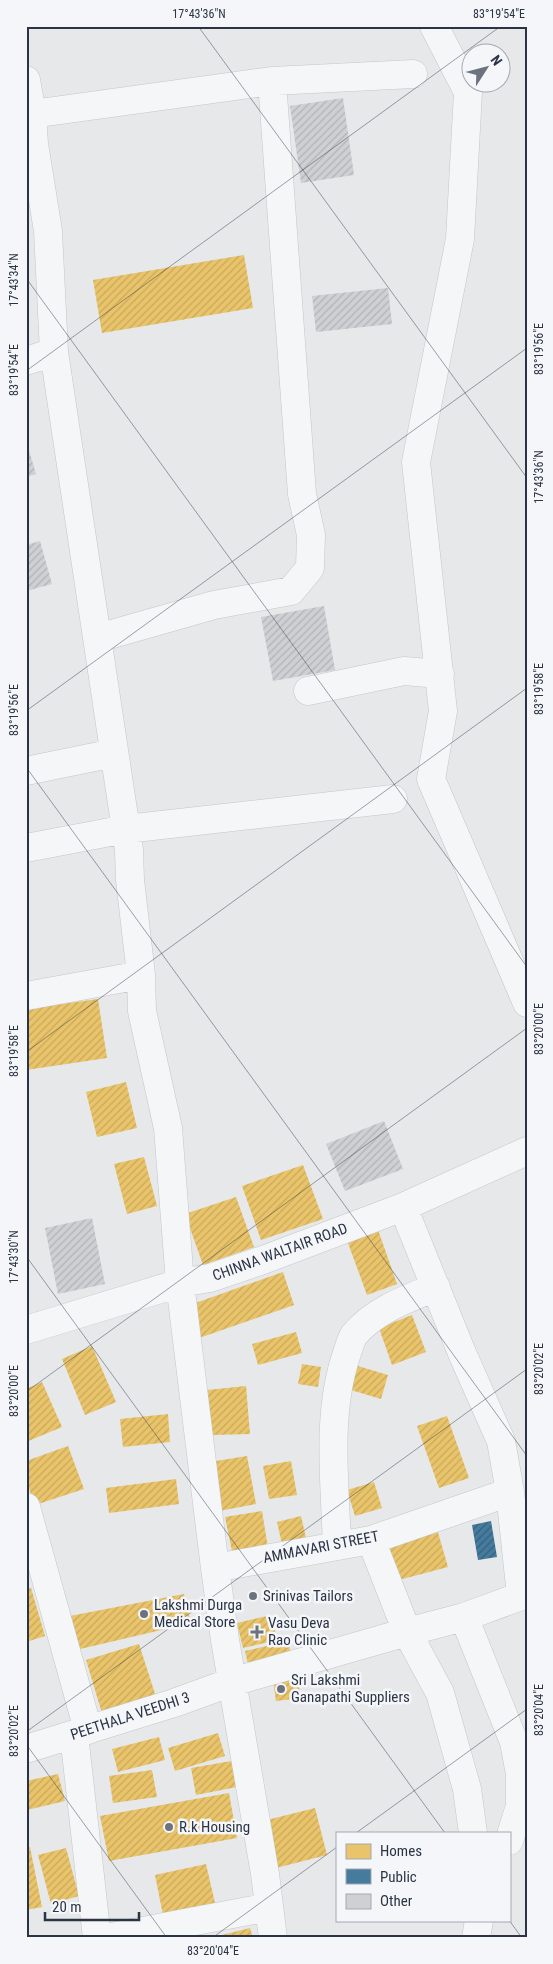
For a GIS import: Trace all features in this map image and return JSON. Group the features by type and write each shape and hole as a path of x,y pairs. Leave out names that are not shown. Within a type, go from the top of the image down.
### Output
{"street":[{"path":"434,26 468,92 460,239 416,462 443,711 431,779 527,1003"},
{"path":"32,114 272,81 413,74"},
{"path":"26,80 32,114 30,145 48,231 54,352 126,829 141,975 142,1010 168,1128 180,1283 215,1568 232,1682 265,1874 273,1938"},
{"path":"98,638 214,605 291,592 310,568 311,534 302,494 272,81"},
{"path":"26,361 54,352"},
{"path":"308,691 404,671 440,674"},
{"path":"26,771 114,752"},
{"path":"26,848 126,829 393,799"},
{"path":"26,996 141,975"},
{"name":"CHINNA WALTAIR ROAD","path":"26,1330 180,1283 210,1278 403,1206 527,1151"},
{"path":"403,1206 501,1441 524,1595"},
{"path":"337,1546 333,1436 342,1368 353,1336 373,1317 391,1306 436,1287"},
{"name":"AMMAVARI STREET","path":"215,1568 371,1540 510,1492"},
{"path":"26,1507 81,1732 96,1938"},
{"path":"371,1540 407,1632 440,1693 467,1789 474,1832"},
{"name":"PEETHALA VEEDHI 3","path":"26,1749 232,1682 464,1617 524,1595"},
{"path":"464,1617 514,1742 520,1774 520,1806 510,1838"},
{"path":"106,1938 269,1907"},
{"path":"476,1938 479,1922"}],"building: Homes":[{"path":"244,255 253,308 102,333 93,280"},
{"path":"98,999 107,1058 26,1070 26,1009"},
{"path":"126,1082 137,1128 97,1137 86,1092"},
{"path":"144,1157 157,1206 127,1214 114,1164"},
{"path":"303,1165 323,1219 261,1240 242,1186"},
{"path":"236,1197 254,1247 203,1265 185,1214"},
{"path":"376,1224 397,1284 367,1295 345,1235"},
{"path":"283,1272 294,1305 199,1338 187,1306"},
{"path":"412,1315 426,1352 392,1365 379,1328"},
{"path":"296,1332 302,1353 258,1365 252,1344"},
{"path":"92,1346 116,1402 85,1415 62,1359"},
{"path":"302,1364 321,1367 318,1387 298,1384"},
{"path":"358,1366 388,1375 381,1399 351,1390"},
{"path":"42,1382 62,1427 26,1442 26,1389"},
{"path":"246,1386 250,1434 212,1435 207,1390"},
{"path":"168,1414 170,1442 123,1447 120,1419"},
{"path":"447,1416 469,1478 439,1488 417,1426"},
{"path":"68,1446 84,1489 35,1505 26,1480 26,1461"},
{"path":"247,1456 256,1504 219,1511 210,1462"},
{"path":"291,1461 297,1495 269,1499 263,1466"},
{"path":"176,1479 179,1504 109,1513 106,1488"},
{"path":"374,1482 382,1508 355,1516 347,1490"},
{"path":"262,1511 269,1554 234,1561 225,1517"},
{"path":"301,1516 308,1547 284,1553 277,1522"},
{"path":"437,1529 448,1567 395,1581 385,1543"},
{"path":"31,1588 45,1636 26,1642 26,1589"},
{"path":"184,1594 191,1623 76,1650 70,1616"},
{"path":"271,1615 277,1640 243,1648 237,1623"},
{"path":"288,1641 293,1663 250,1673 245,1651"},
{"path":"139,1644 158,1703 104,1720 86,1660"},
{"path":"296,1669 301,1698 276,1701 272,1673"},
{"path":"218,1733 225,1756 175,1771 168,1748"},
{"path":"159,1737 165,1760 118,1772 112,1749"},
{"path":"237,1760 242,1786 196,1795 191,1768"},
{"path":"152,1770 157,1797 113,1803 109,1776"},
{"path":"58,1774 65,1801 27,1810 26,1781"},
{"name":"R.k Housing","path":"229,1793 237,1838 109,1861 100,1816"},
{"path":"315,1808 327,1855 276,1868 263,1821"},
{"path":"26,1847 30,1847 42,1907 26,1910"},
{"path":"66,1848 79,1896 51,1904 38,1855"},
{"path":"206,1864 215,1903 163,1915 155,1875"},
{"path":"250,1928 253,1938 214,1938 214,1937"}],"building: Public":[{"path":"491,1521 497,1557 478,1560 472,1525"}],"building: Other":[{"path":"343,98 354,175 301,183 290,106"},
{"path":"388,288 392,324 316,332 312,296"},
{"path":"26,440 36,474 26,477"},
{"path":"40,541 52,584 26,591 26,545"},
{"path":"324,606 335,670 273,681 261,617"},
{"path":"384,1121 403,1169 345,1191 326,1144"},
{"path":"92,1218 105,1284 58,1294 45,1228"}],"place":[{"name":"Srinivas Tailors","path":"253,1596"},
{"name":"Lakshmi Durga Medical Store","path":"144,1614"},
{"name":"Vasu Deva Rao Clinic","path":"257,1632"},
{"name":"Sri Lakshmi Ganapathi Suppliers","path":"281,1689"},
{"name":"R.k Housing","path":"169,1827"}]}
